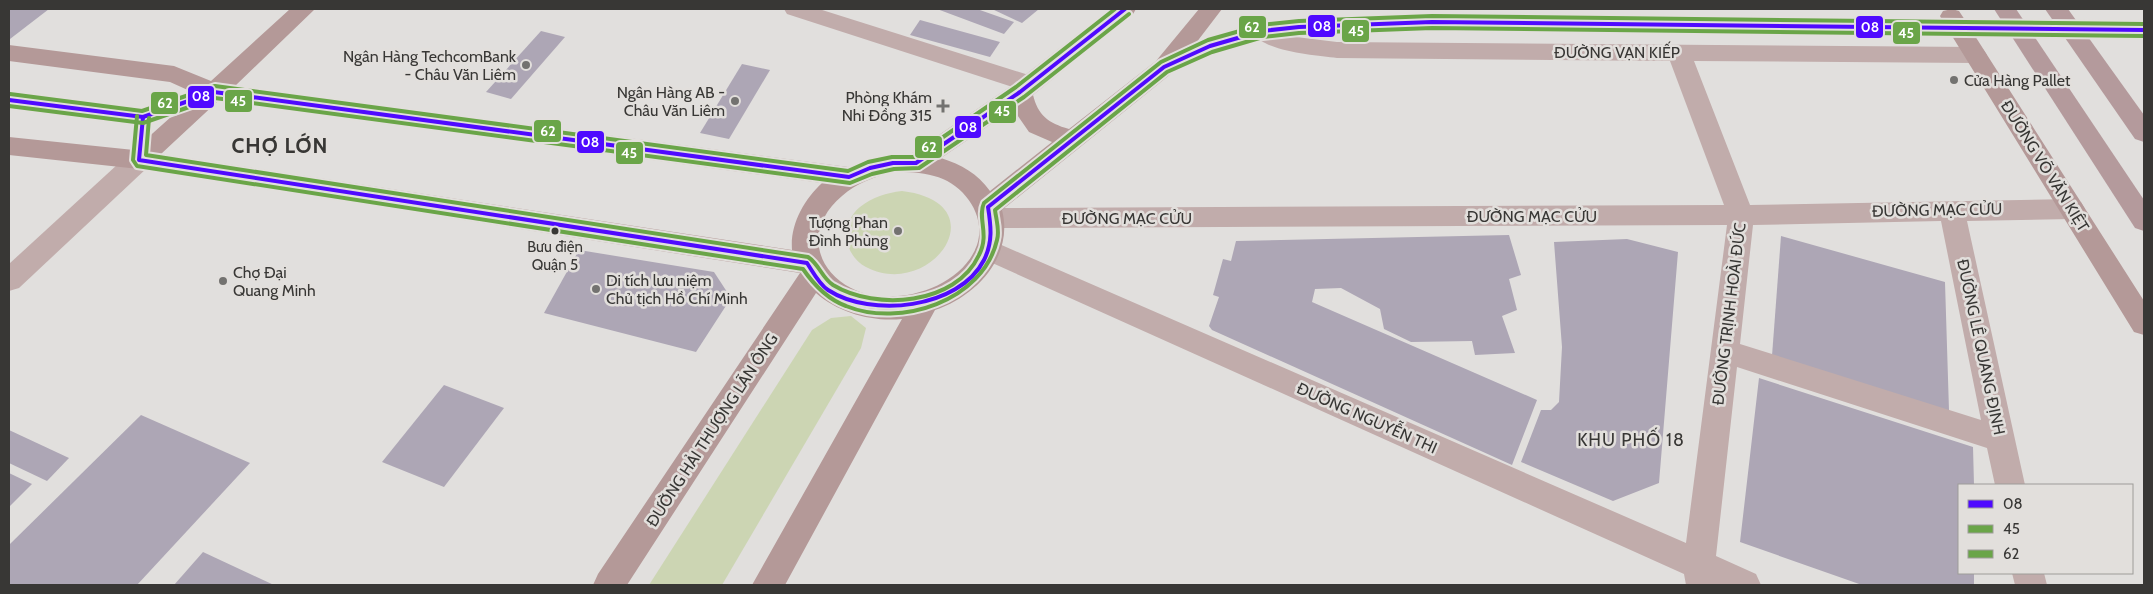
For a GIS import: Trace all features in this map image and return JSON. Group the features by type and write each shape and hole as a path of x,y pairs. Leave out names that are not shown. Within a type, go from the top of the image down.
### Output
{"highway":[{"path":"2005,9 2144,221"},
{"path":"2056,9 2144,133"}],"main road":[{"path":"139,160 304,9"},
{"path":"916,163 1025,88 1125,9"},
{"path":"990,213 1074,140 1164,67 1211,9"},
{"name":"ĐƯỜNG VÕ VĂN KIỆT","path":"1946,9 2144,324"},
{"path":"2133,9 2144,24"},
{"path":"1164,67 1210,46 1262,31 1299,27 1432,22 2144,30"},
{"path":"9,53 174,74 214,92 849,177"},
{"path":"1025,88 1024,110 1028,118 1037,126 1074,140"},
{"path":"9,100 143,117 214,92"},
{"path":"139,160 143,117"},
{"path":"9,146 139,160 811,269"},
{"path":"893,163 916,163 936,166 968,182 980,194 990,213 988,250 978,269 964,282 945,295 925,304 898,308 872,308 848,301 828,290 811,269 804,239 812,213 826,194 849,177 870,168 893,163"},
{"name":"ĐƯỜNG HẢI THƯỢNG LÃN ÔNG","path":"609,585 811,269"},
{"path":"768,585 925,304"}],"street":[{"path":"795,9 1025,88"},
{"name":"ĐƯỜNG VẠN KIẾP","path":"1262,31 1292,44 1337,50 1975,55"},
{"name":"ĐƯỜNG TRỊNH HOÀI ĐỨC","path":"1679,53 1741,215 1724,351 1700,575"},
{"path":"9,280 139,160"},
{"name":"ĐƯỜNG MẠC CỬU","path":"990,213 1741,215 2072,209"},
{"name":"ĐƯỜNG LÊ QUANG ĐỊNH","path":"1952,210 2010,484"},
{"name":"ĐƯỜNG NGUYỄN THI","path":"988,250 1700,575 1745,585"},
{"path":"1724,351 2001,439"}],"green space":[{"path":"902,191 931,199 947,213 951,229 945,246 932,261 913,271 890,274 866,267 858,262 849,247 847,230 849,221 860,207 875,198"},
{"path":"851,316 866,328 861,348 722,585 649,585 812,330 831,318"}],"building":[{"path":"9,9 49,9 10,39"},
{"path":"937,9 977,9 1014,22 1004,34"},
{"path":"992,9 1039,9 1022,23"},
{"path":"920,20 1000,42 990,57 910,35"},
{"name":"Ngân Hàng TechcomBank - Châu Văn Liêm","path":"541,31 565,37 511,99 486,92"},
{"name":"Ngân Hàng AB - Châu Văn Liêm","path":"742,64 770,70 729,139 700,133"},
{"path":"1509,235 1521,275 1509,279 1517,310 1502,316 1515,353 1475,355 1472,341 1411,342 1384,329 1380,309 1341,288 1315,289 1312,302 1537,400 1512,465 1212,330 1209,326 1219,297 1213,295 1223,259 1231,261 1236,241"},
{"path":"1781,236 1945,282 1949,411 1772,356"},
{"path":"1627,239 1678,252 1659,483 1613,501 1521,462 1541,410 1551,410 1559,402 1562,347 1554,242"},
{"path":"579,250 714,272 731,298 696,352 544,313"},
{"path":"1759,378 1973,447 1974,484 1958,484 1958,574 1974,574 1974,585 1862,585 1740,542"},
{"path":"444,385 504,408 444,487 382,462"},
{"path":"141,415 250,463 137,585 9,585 9,545"},
{"path":"9,430 69,458 47,481 9,463"},
{"path":"9,473 32,484 9,507"},
{"path":"203,552 274,585 174,585"}],"transit line":[{"name":"62","path":"10,94 142,111 215,86 848,171 868,162 892,157 914,157 1016,87 1115,9"},
{"name":"08","path":"9,100 143,117 214,92 849,177 870,168 893,163 916,163 1020,92 1125,9"},
{"name":"45","path":"9,106 143,123 215,98 850,183 872,174 894,169 919,168 1024,97 1129,14"},
{"name":"62","path":"149,118 146,155 808,257 815,262 833,285 850,293 869,298 890,300 932,294 950,285 966,273 978,258 984,242 985,232 982,215 984,203 1161,62 1208,40 1261,25 1299,21 1432,16 2144,24"},
{"name":"08","path":"143,117 139,160 807,263 828,290 849,300 873,305 899,306 924,301 948,292 969,279 983,260 991,237 988,207 1164,67 1210,46 1262,31 1299,27 1432,22 2144,30"},
{"name":"45","path":"137,116 133,160 137,166 803,269 818,288 838,303 853,309 893,313 935,305 971,285 984,269 998,239 995,210 1167,72 1212,52 1263,37 1299,33 1432,28 2144,36"}],"place":[{"name":"Ngân Hàng TechcomBank - Châu Văn Liêm","path":"526,65"},
{"name":"Cửa Hàng Pallet","path":"1954,80"},
{"name":"Ngân Hàng AB - Châu Văn Liêm","path":"735,101"},
{"name":"Phòng Khám Nhi Đồng 315","path":"943,106"},
{"name":"Bưu điện Quận 5","path":"555,231"},
{"name":"Tượng Phan Đình Phùng","path":"898,231"},
{"name":"Chợ Đại Quang Minh","path":"223,281"},
{"name":"Di tích lưu niệm Chủ tịch Hồ Chí Minh","path":"596,289"}],"district":[{"name":"CHỢ LỚN","path":"280,145"},
{"name":"KHU PHỐ 18","path":"1631,440"}]}
